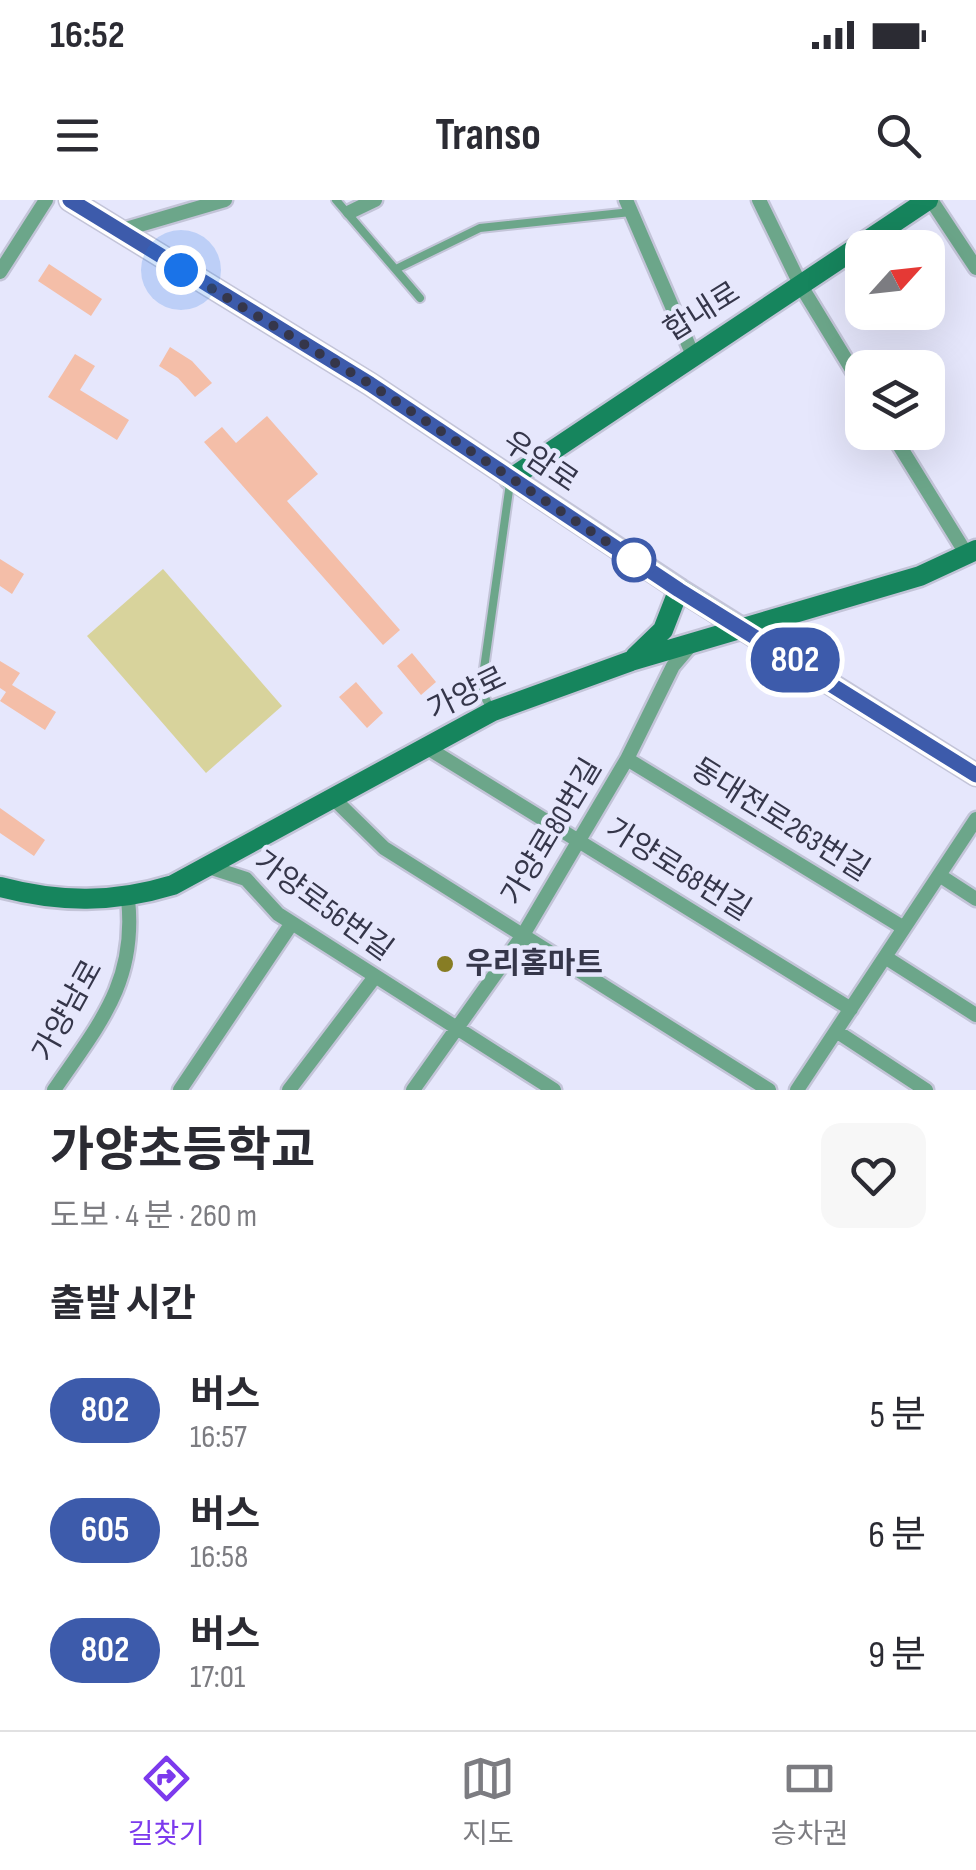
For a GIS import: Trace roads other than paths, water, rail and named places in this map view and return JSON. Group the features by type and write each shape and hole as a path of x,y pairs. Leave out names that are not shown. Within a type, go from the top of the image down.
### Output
{"street":[{"path":"0,272 46,200"},
{"name":"우암로","path":"70,200 370,384 679,590 976,775"},
{"path":"118,231 224,200"},
{"path":"350,212 376,200"},
{"path":"760,200 800,286 845,359"},
{"path":"930,200 976,268"},
{"name":"합내로","path":"510,478 692,353 930,200"},
{"path":"629,206 692,353"},
{"path":"903,450 971,553"},
{"name":"가양로","path":"0,886 63,898 128,899 209,867 492,712 631,661 920,576 971,553"},
{"path":"631,661 663,630 679,590"},
{"name":"가양로80번길","path":"412,1090 523,934 627,759 668,676 692,645"},
{"name":"가양로68번길","path":"426,748 850,1009"},
{"name":"동대전로263번길","path":"627,759 904,928"},
{"path":"335,800 384,848 769,1090"},
{"path":"797,1090 976,819"},
{"name":"가양로56번길","path":"209,867 246,879 292,924 554,1090"},
{"path":"939,875 976,898"},
{"name":"가양남로","path":"54,1090 120,985 132,937 128,899"},
{"path":"180,1090 292,924"},
{"path":"885,956 976,1015"},
{"path":"289,1090 374,978"},
{"path":"836,1031 926,1090"}],"lane":[{"path":"336,200 420,298"},
{"path":"396,269 480,228 629,206"},
{"path":"492,712 481,690 510,478"}],"place":[{"name":"우리홈마트","path":"445,964"}]}
